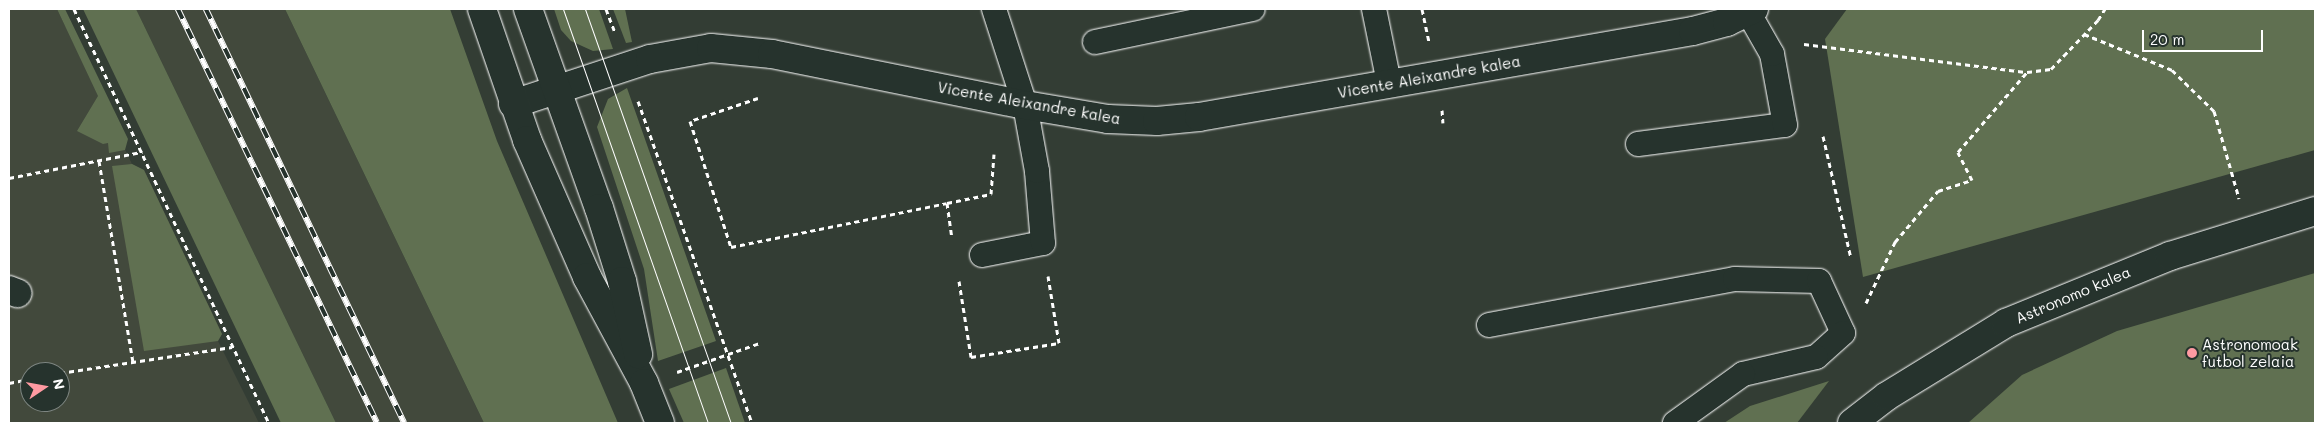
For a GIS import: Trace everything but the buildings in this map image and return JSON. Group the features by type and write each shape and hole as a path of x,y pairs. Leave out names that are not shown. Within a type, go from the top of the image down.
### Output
{"street":[{"path":"482,9 514,104 587,277 644,383 660,423"},
{"path":"528,9 557,88 622,281 644,383"},
{"name":"Vicente Aleixandre kalea","path":"514,104 557,88 626,67 711,48 748,51 1025,105 1108,119 1157,121 1200,117 1693,31 1727,22 1751,10"},
{"name":"Astronomo kalea","path":"1852,423 1887,396 2006,324 2161,259 2315,211"}],"lane":[{"path":"982,255 1043,243 1037,170 1025,105 994,9"},
{"path":"1095,42 1253,9"},
{"path":"1374,9 1389,83"},
{"path":"1638,144 1785,125 1772,54 1751,10"},
{"path":"1489,325 1736,279 1819,281 1843,333 1816,357 1743,374 1675,423"}],"path":[{"path":"74,9 269,423"},
{"path":"606,9 752,423"},
{"path":"1801,44 2027,72 2051,69 2084,34 2104,9"},
{"path":"2084,34 2172,70 2214,111 2248,231"},
{"path":"1865,306 1895,242 1932,198 1938,191 1972,180 1958,152 2027,72"},
{"path":"758,98 690,121 731,247 991,194 994,154"},
{"path":"1822,136 1851,258"},
{"path":"9,178 142,152"},
{"path":"99,161 133,361"},
{"path":"947,203 953,242"},
{"path":"958,271 971,357 1059,343 1043,243"},
{"path":"644,383 760,343"},
{"path":"70,371 232,347"}],"shaded area":[{"path":"9,9 57,9 132,164 144,170 222,334 218,341 259,423 9,423"},
{"path":"136,9 285,9 484,423 336,423"}],"green space":[{"path":"57,9 65,9 128,139 125,150 109,153 108,143 103,144 77,131 98,96"},
{"path":"83,9 136,9 336,423 281,423"},
{"path":"285,9 450,9 497,141 618,423 484,423"},
{"path":"554,9 599,9 613,49 593,51 571,41 561,30"},
{"path":"613,9 625,9 632,42 626,43"},
{"path":"1847,9 2315,9 2315,150 1863,277 1825,39"},
{"path":"627,88 716,341 658,361 644,269 597,127 608,99"},
{"path":"132,164 144,170 222,334 218,341 144,351 112,166"},
{"name":"Astronomoak futbol zelaia","path":"2315,273 2315,423 1968,423 2022,375 2117,331"},
{"path":"726,368 745,423 684,423 669,389"},
{"path":"1829,381 1797,423 1724,423 1750,406"}],"tram line":[{"path":"563,9 708,423"},
{"path":"585,9 731,423"}],"railway":[{"path":"178,9 377,423"},
{"path":"206,9 404,423"}],"place":[{"name":"Astronomoak futbol zelaia","path":"2192,353"}]}
